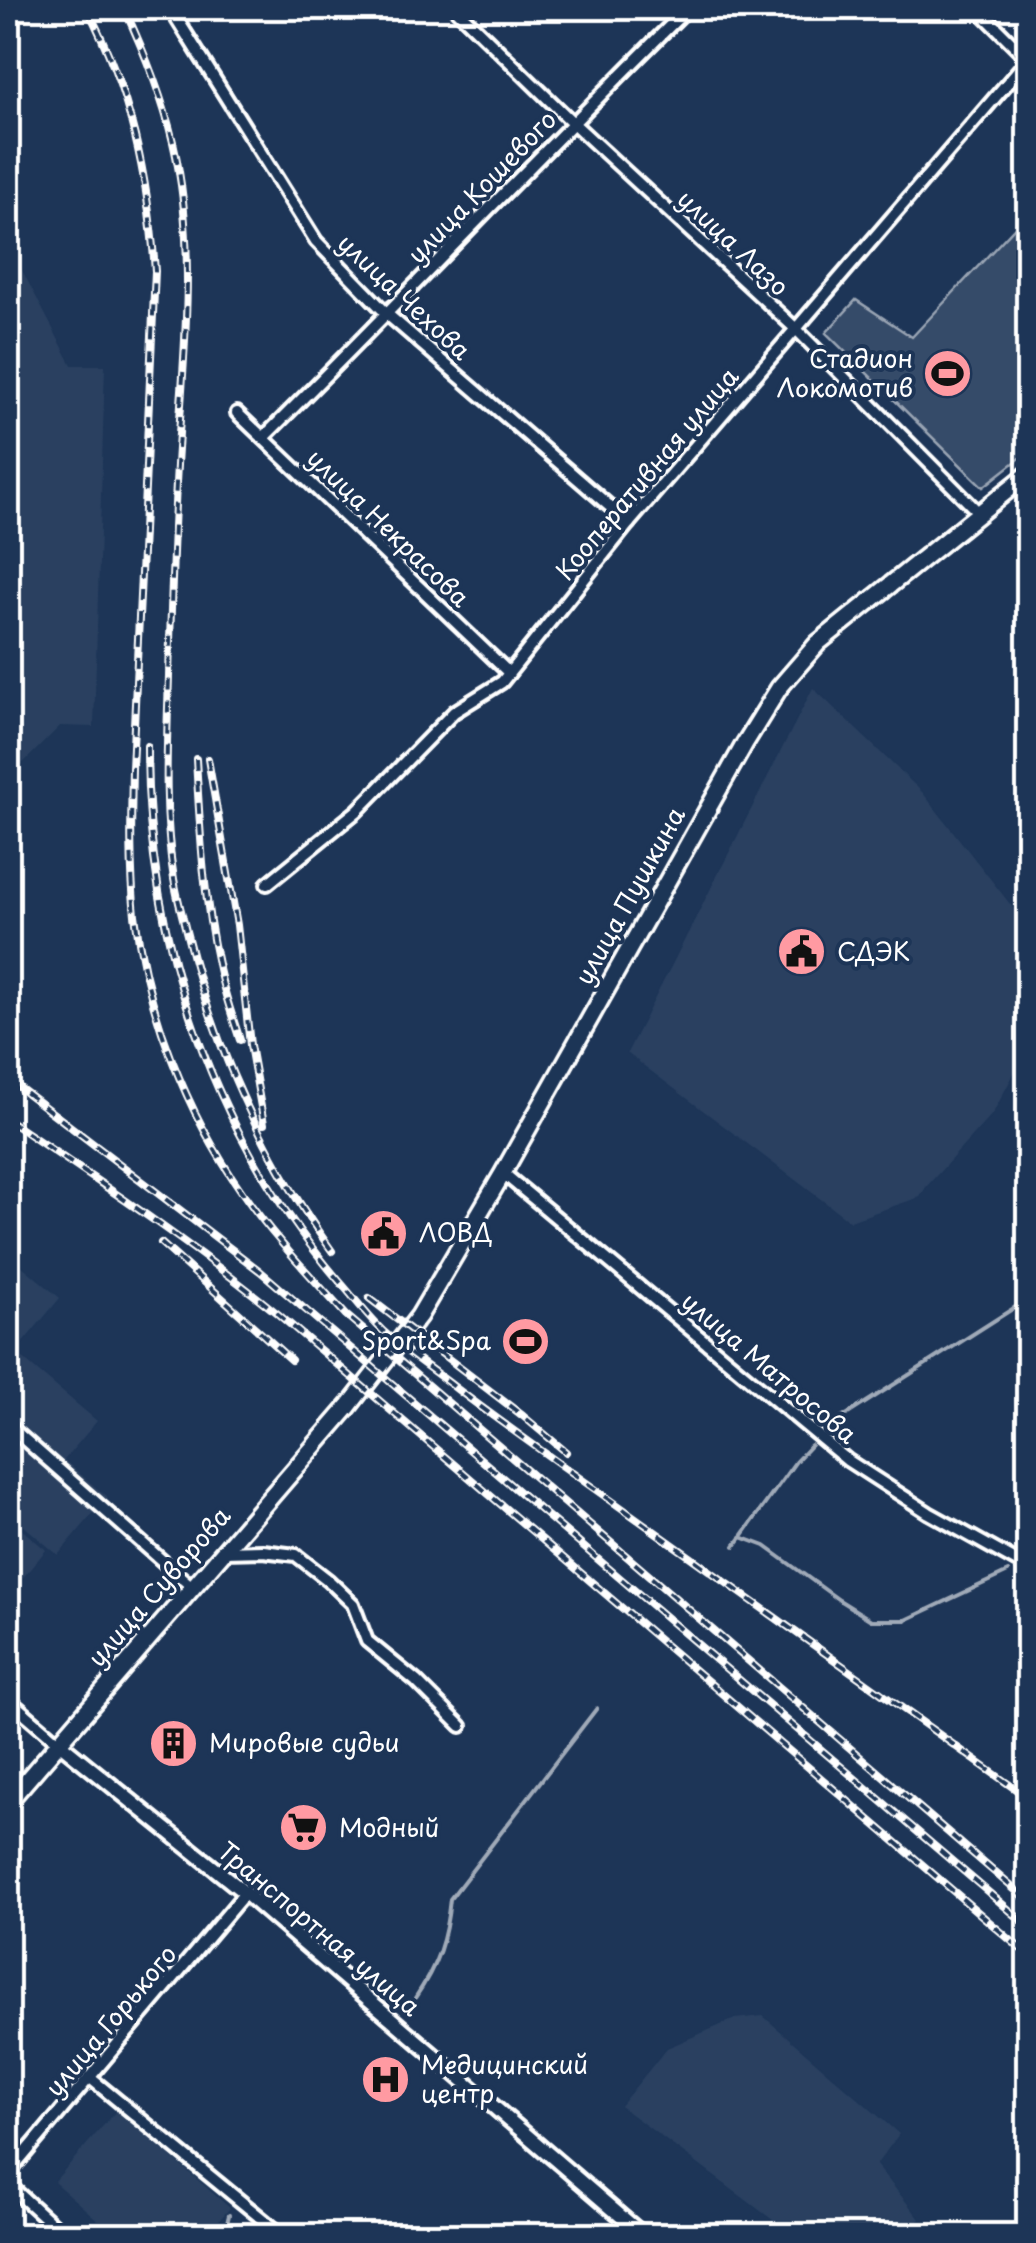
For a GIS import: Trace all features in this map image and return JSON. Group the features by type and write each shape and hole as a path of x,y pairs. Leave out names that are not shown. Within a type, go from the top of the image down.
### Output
{"main road":[{"name":"улица Пушкина","path":"349,1406 419,1316 779,688 818,643 1028,474"},
{"name":"улица Суворова","path":"8,1802 349,1406"}],"street":[{"name":"улица Чехова","path":"170,8 316,241 387,314 629,522"},
{"name":"улица Лазо","path":"455,8 572,122 796,328 980,514"},
{"name":"улица Кошевого","path":"264,437 688,8"},
{"path":"977,8 1028,59"},
{"name":"Кооперативная улица","path":"267,884 357,811 454,712 502,682 629,522 1028,59"},
{"name":"улица Некрасова","path":"238,413 509,674"},
{"name":"улица Матросова","path":"503,1173 848,1460 929,1513 1028,1568"},
{"path":"8,1424 192,1587"},
{"path":"223,1552 262,1550 296,1555 353,1604 367,1640 461,1726"},
{"name":"Транспортная улица","path":"8,1699 245,1893 644,2236"},
{"name":"улица Горького","path":"8,2174 245,1893"},
{"path":"89,2077 283,2236"},
{"path":"8,2184 65,2236"}],"shaded area":[{"name":"Стадион Локомотив","path":"1028,213 1028,452 983,487 826,333 856,300 912,337"},
{"path":"8,244 72,365 105,365 94,727 60,726 8,778"},
{"path":"813,688 922,792 1028,927 1028,1047 993,1113 920,1197 850,1221 627,1053"},
{"path":"8,1254 60,1298 15,1352 97,1421 64,1460 107,1497 58,1555 8,1512"},
{"path":"8,1518 46,1550 20,1581 8,1571"},
{"path":"763,2016 899,2134 876,2165 920,2219 904,2235 762,2235 773,2220 620,2106 667,2048 735,2019"},
{"path":"117,2110 230,2208 206,2235 115,2235 54,2182"}],"waterway":[{"path":"829,1426 1028,1299"},
{"path":"735,1546 811,1445"},
{"path":"741,1537 765,1546 871,1620 906,1620 1008,1572"},
{"path":"415,1998 440,1951 450,1899 597,1708"},
{"path":"224,2236 229,2215"}],"railway":[{"path":"87,8 115,71 135,136 148,202 155,271 132,769 135,915 159,1024 203,1129 254,1208 346,1315 1028,1901"},
{"path":"124,8 169,125 185,222 187,303 174,518 167,752 168,829 174,879 197,974 226,1058 262,1138 332,1251"},
{"path":"147,746 150,819 159,891 174,962 195,1032 256,1163 295,1224 340,1282 385,1333 457,1389 1028,1798"},
{"path":"196,759 213,939 240,1040"},
{"path":"208,759 237,925 250,1045 264,1124"},
{"path":"8,1079 260,1271 1028,1926"},
{"path":"8,1120 179,1238 278,1314 1028,1955"},
{"path":"161,1243 291,1360"},
{"path":"369,1298 566,1452"}],"place":[{"name":"Стадион Локомотив","path":"948,373"},
{"name":"СДЭК","path":"802,952"},
{"name":"ЛОВД","path":"384,1233"},
{"name":"Sport&Spa","path":"526,1341"},
{"name":"Мировые судьи","path":"174,1743"},
{"name":"Модный","path":"304,1828"},
{"name":"Медицинский центр","path":"386,2079"}]}
